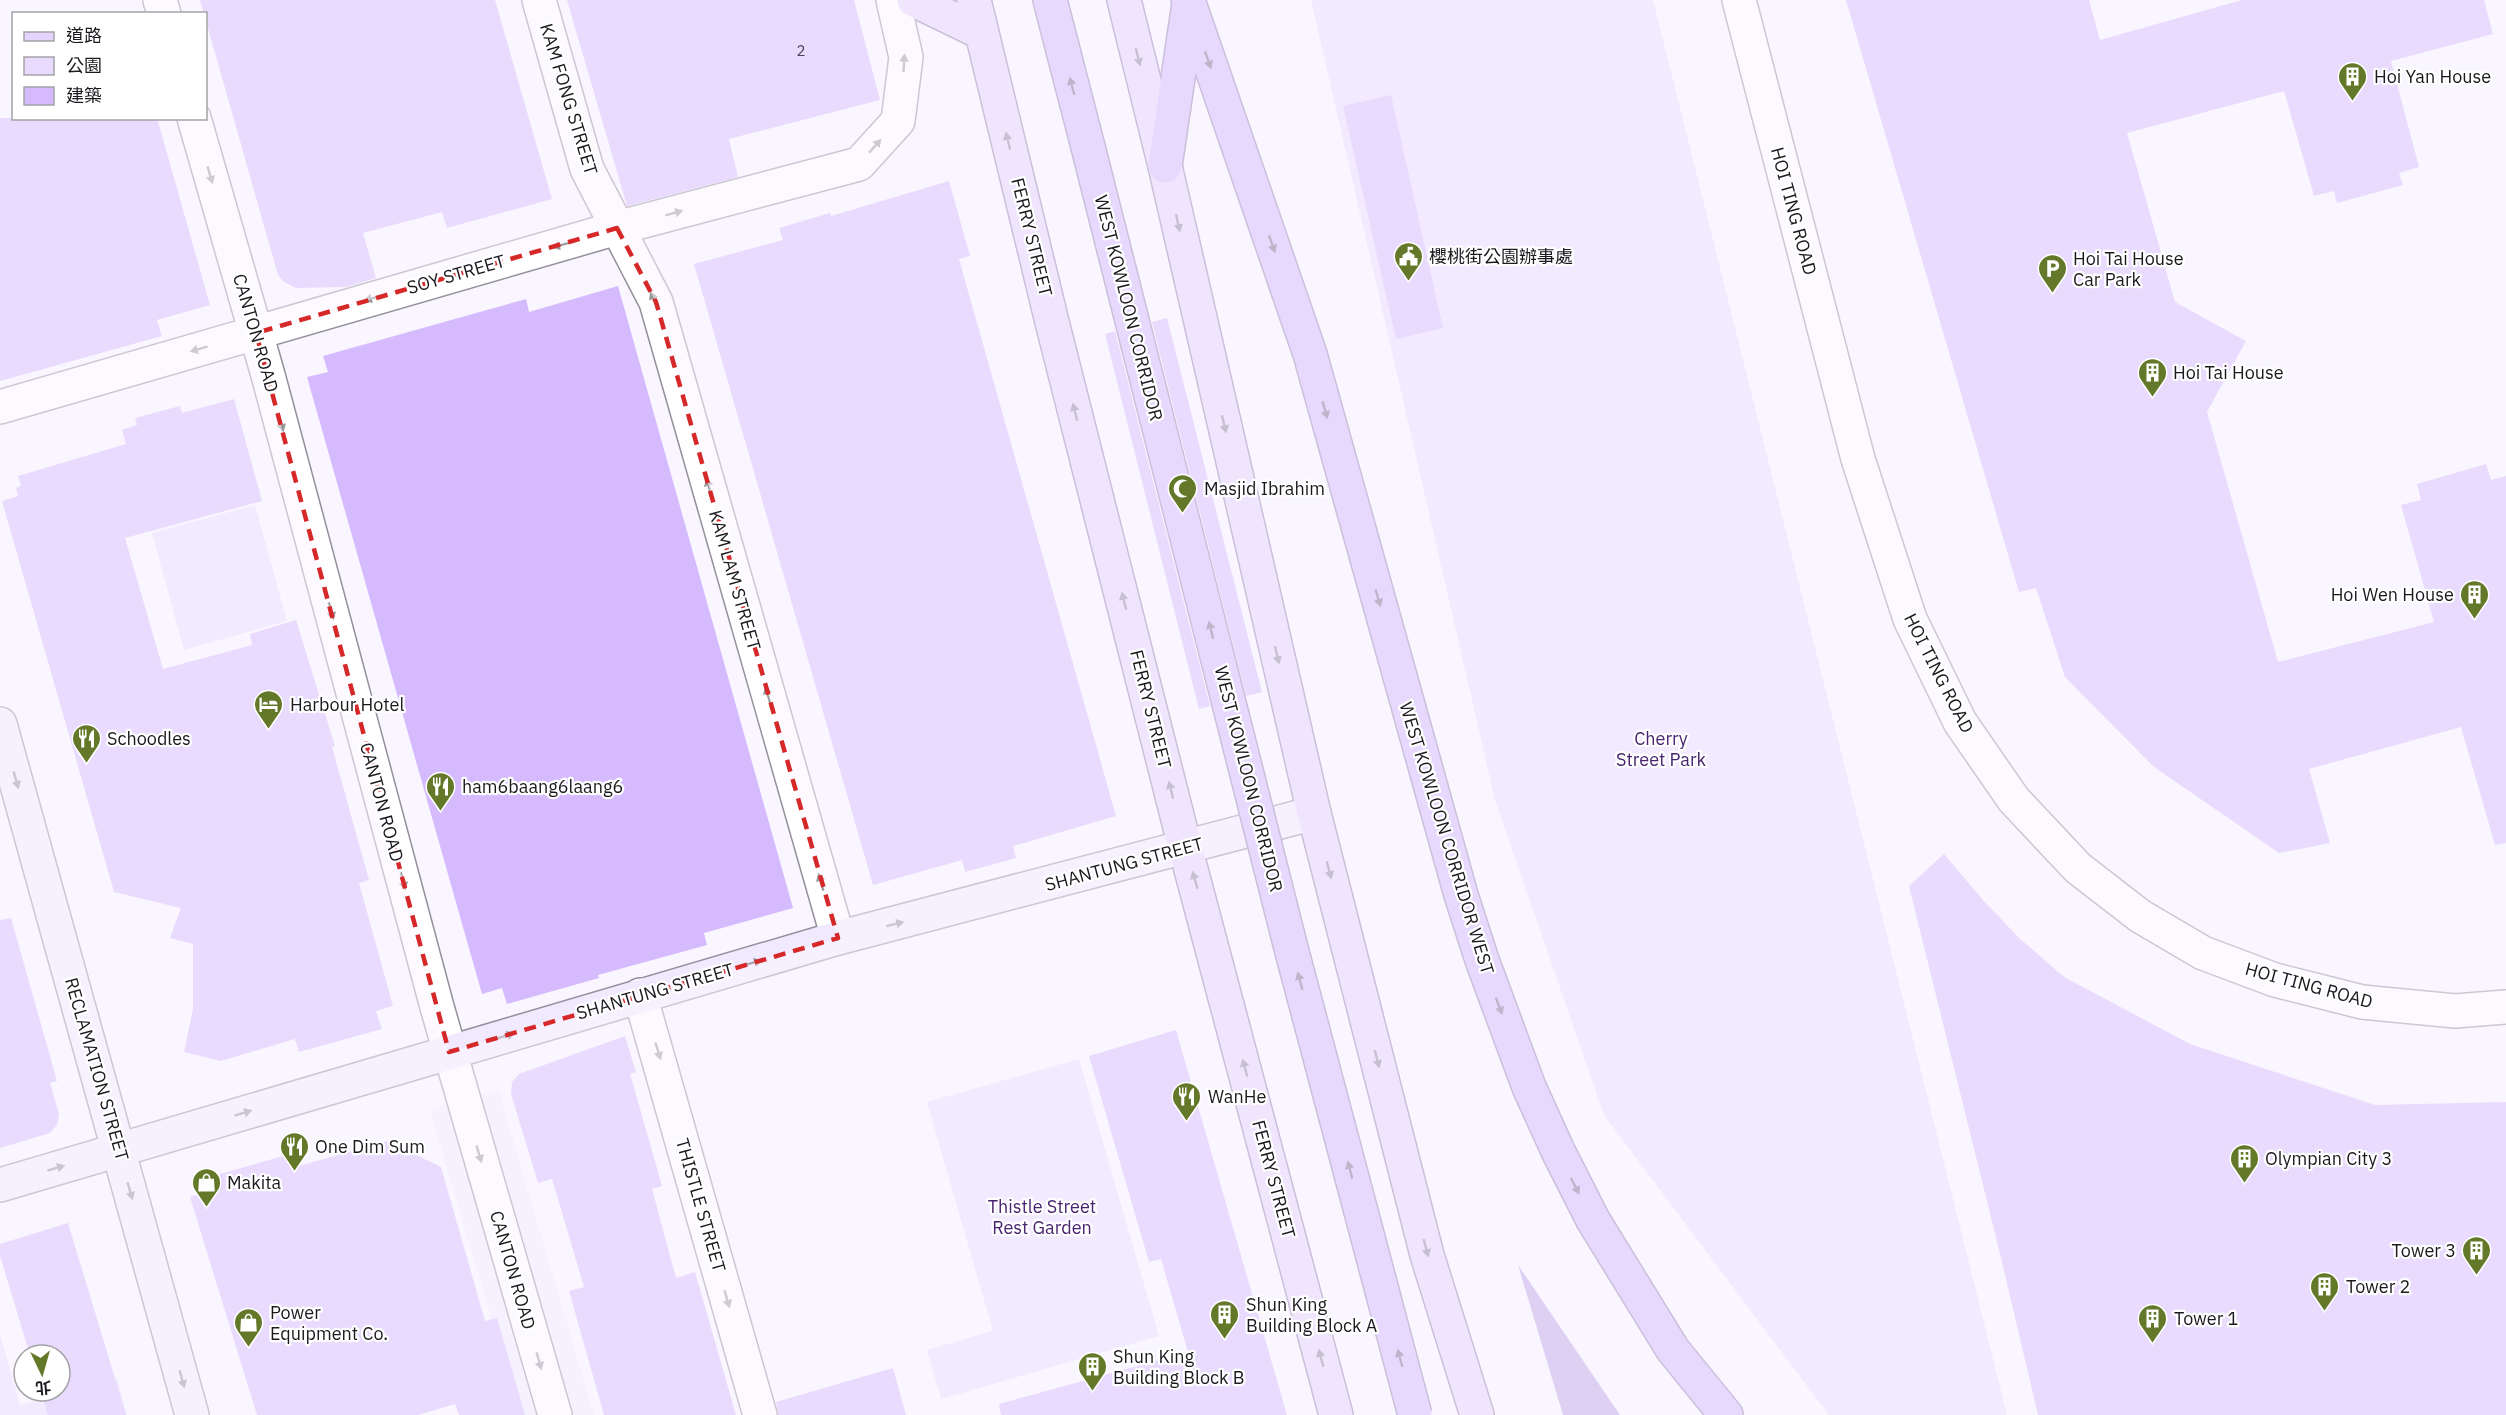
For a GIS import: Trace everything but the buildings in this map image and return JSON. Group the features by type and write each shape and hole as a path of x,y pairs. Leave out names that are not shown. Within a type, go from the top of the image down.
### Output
{"highway":[{"name":"WEST KOWLOON CORRIDOR","path":"1050,0 1291,948 1415,1415"},
{"path":"1165,166 1189,2"},
{"name":"WEST KOWLOON CORRIDOR WEST","path":"1189,2 1310,354 1461,895 1482,960 1529,1087 1593,1220 1673,1350 1726,1415"}],"main road":[{"path":"914,0 982,33"},
{"name":"FERRY STREET","path":"974,0 1185,847 1336,1415"},
{"path":"1124,0 1165,166 1314,813 1427,1255 1477,1415"}],"street":[{"name":"KAM FONG STREET","path":"539,0 587,169 617,228"},
{"name":"SOY STREET","path":"0,407 617,228 859,164 898,121 906,57 893,0"},
{"name":"HOI TING ROAD","path":"1739,0 1858,459 1910,619 1960,722 2014,800 2078,868 2140,916 2203,953 2275,980 2362,1002 2455,1011 2506,1007"},
{"name":"CANTON ROAD","path":"195,120 256,333 449,1052 555,1415"},
{"name":"KAM LAM STREET","path":"617,228 656,302 838,938"},
{"name":"RECLAMATION STREET","path":"0,724 192,1415"},
{"name":"SHANTUNG STREET","path":"0,1185 118,1148 838,938 1314,813"},
{"name":"THISTLE STREET","path":"640,995 760,1415"}],"highlighted area":[{"path":"617,228 656,302 838,938 449,1052 256,333"}],"shaded area":[{"path":"498,1090 594,1415 520,1415 430,1110"},
{"path":"1518,1265 1620,1415 1563,1415"}],"green space":[{"name":"Cherry Street Park","path":"1311,0 1653,0 2007,1415 1829,1415 1604,1115 1495,800"},
{"path":"255,505 287,621 184,650 152,533"},
{"name":"Thistle Street Rest Garden","path":"1079,1059 1159,1336 941,1399 927,1350 993,1331 927,1102"},
{"path":"0,1334 12,1377 12,1403 19,1403 20,1405 72,1403 72,1391 117,1378 127,1415 0,1415"}],"place":[{"name":"Hoi Yan House","path":"2353,102"},
{"name":"櫻桃街公園辦事處","path":"1408,282"},
{"name":"Hoi Tai House Car Park","path":"2052,294"},
{"name":"Hoi Tai House","path":"2152,398"},
{"name":"Masjid Ibrahim","path":"1183,514"},
{"name":"Hoi Wen House","path":"2475,620"},
{"name":"Harbour Hotel","path":"269,730"},
{"name":"Schoodles","path":"86,764"},
{"name":"ham6baang6laang6","path":"441,812"},
{"name":"WanHe","path":"1187,1122"},
{"name":"One Dim Sum","path":"294,1172"},
{"name":"Olympian City 3","path":"2244,1184"},
{"name":"Makita","path":"206,1208"},
{"name":"Tower 3","path":"2477,1276"},
{"name":"Tower 2","path":"2325,1312"},
{"name":"Shun King Building Block A","path":"1225,1340"},
{"name":"Tower 1","path":"2153,1344"},
{"name":"Power Equipment Co.","path":"249,1348"},
{"name":"Shun King Building Block B","path":"1092,1392"}]}
